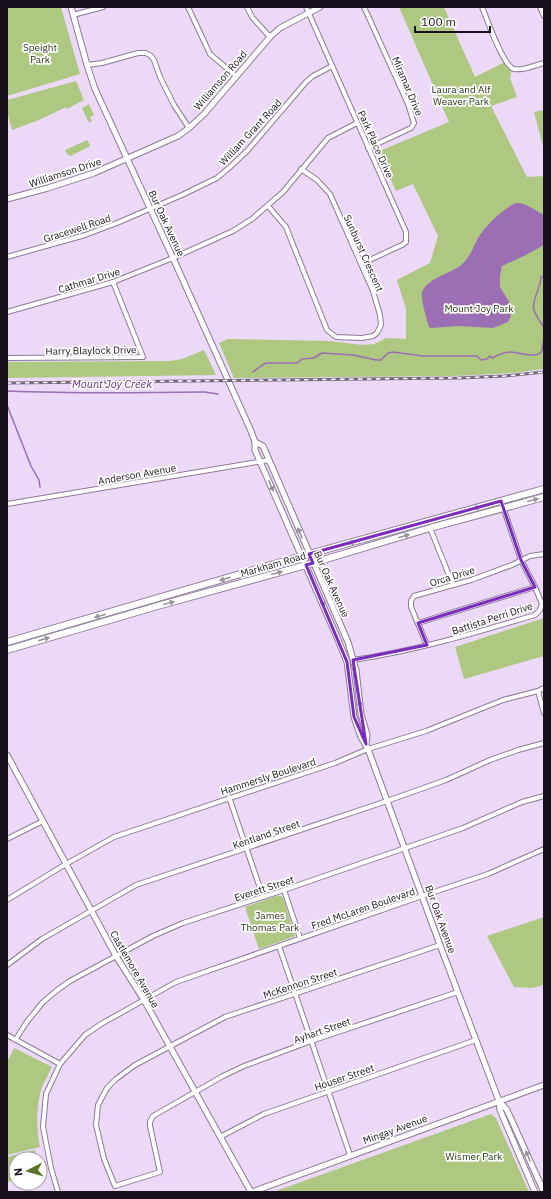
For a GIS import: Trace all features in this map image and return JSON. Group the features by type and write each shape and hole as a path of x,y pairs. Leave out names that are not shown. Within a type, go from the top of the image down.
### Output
{"main road":[{"name":"Markham Road","path":"7,642 309,554 544,489"},
{"name":"Markham Road","path":"7,650 313,563 430,528 544,497"}],"street":[{"name":"Bur Oak Avenue","path":"71,7 95,89 128,158 255,442 255,450 347,662 354,717 361,737 366,744 405,848 499,1101 500,1110 535,1192"},
{"path":"73,15 103,7"},
{"path":"188,7 210,54 236,76"},
{"path":"247,7 252,17 270,36"},
{"name":"Williamson Road","path":"128,158 178,136 204,114 270,36 307,10 320,7"},
{"name":"Miramar Drive","path":"364,7 408,104 414,123 411,128 368,148"},
{"path":"482,7 501,54 508,66 521,69 544,63"},
{"path":"540,7 544,16"},
{"name":"Park Place Drive","path":"307,10 406,232 406,242 402,245 361,264"},
{"path":"87,65 102,63 138,53 146,53 151,56 174,105 188,128"},
{"name":"William Grant Road","path":"150,208 182,195 217,178 247,151 306,82 313,76 332,66"},
{"name":"Cathmar Drive","path":"7,312 113,282 173,258 233,231 252,219 283,192 328,138 358,123"},
{"name":"Williamson Drive","path":"7,199 94,174 128,158"},
{"name":"Sunburst Crescent","path":"268,206 286,227 324,324 328,330 336,337 362,338 373,336 377,333 381,325 380,315 373,291 330,194 317,180 301,169"},
{"name":"Gracewell Road","path":"7,257 85,235 150,208"},
{"name":"Harry Blaylock Drive","path":"7,358 142,357 113,282"},
{"name":"Bur Oak Avenue","path":"255,442 263,446 348,642 356,670 361,714 367,736 366,744"},
{"name":"Anderson Avenue","path":"7,504 269,460"},
{"name":"Battista Perri Drive","path":"353,660 427,646 470,635 535,615 540,610 542,604 521,560 502,508 501,501"},
{"path":"430,528 453,584"},
{"name":"Orca Drive","path":"418,623 410,607 414,596 512,565 530,556 544,554"},
{"path":"427,646 418,623 535,587"},
{"name":"Hammersly Boulevard","path":"7,900 114,837 335,763 368,750 426,731 503,700 544,688"},
{"path":"538,691 544,713"},
{"name":"Kentland Street","path":"7,965 42,939 136,885 387,801 446,780 490,760 544,743"},
{"name":"Castlemore Avenue","path":"7,755 116,956 144,1000 251,1192"},
{"name":"Everett Street","path":"16,1039 42,1002 70,981 153,936 183,923 284,890 463,828 522,802 544,796"},
{"path":"229,798 263,897"},
{"path":"7,839 43,820"},
{"name":"Fred McLaren Boulevard","path":"58,1192 51,1168 43,1127 46,1094 60,1064 85,1035 101,1024 176,982 488,874 544,849"},
{"path":"284,890 300,938"},
{"name":"McKennon Street","path":"195,1093 153,1116 150,1122 160,1172 115,1186 104,1159 96,1125 98,1105 107,1088 116,1079 135,1065 225,1017 440,945"},
{"path":"279,946 350,1155"},
{"name":"Ayhart Street","path":"195,1093 234,1071 311,1041 458,992"},
{"path":"7,1035 60,1064"},
{"name":"Houser Street","path":"220,1137 264,1114 476,1040"},
{"name":"Mingay Avenue","path":"251,1192 544,1085"},
{"name":"Bur Oak Avenue","path":"499,1101 507,1110 544,1192"}],"highlighted area":[{"path":"501,501 521,560 535,587 418,623 427,645 353,660 366,744 354,717 347,662 306,565 313,563 309,554"}],"green space":[{"name":"Speight Park","path":"7,7 61,7 80,74 7,96"},
{"name":"Mount Joy Park","path":"399,7 444,7 475,77 505,62 512,68 510,78 517,97 491,106 527,177 544,176 544,369 513,373 455,376 234,378 219,343 228,339 330,341 362,345 374,344 386,338 406,339 406,309 397,280 430,263 438,236 413,184 396,191 377,152 449,122"},
{"path":"76,81 84,100 67,109 66,107 39,120 12,130 7,111 7,100"},
{"path":"89,104 94,115 90,117 92,121 89,123 82,108"},
{"path":"544,110 544,150 534,112"},
{"path":"87,140 90,145 89,147 70,156 67,154 65,150"},
{"path":"204,350 216,375 7,378 7,362 170,361 182,359"},
{"path":"544,618 544,656 464,679 455,647"},
{"name":"James Thomas Park","path":"276,896 283,897 295,936 259,949 245,907"},
{"path":"544,917 544,985 532,988 514,987 487,936"},
{"path":"14,1048 52,1067 40,1094 37,1125 40,1147 24,1151 8,1151 7,1155 7,1062"},
{"name":"Wismer Park","path":"491,1114 496,1118 529,1192 273,1192"},
{"path":"7,1157 8,1157 7,1182"}],"shaded area":[{"path":"516,203 527,205 544,215 544,245 502,266 500,287 511,305 512,311 508,322 493,328 458,326 429,327 422,298 422,292 425,287 434,280 460,266 468,257 485,228 501,213"}],"waterway":[{"name":"Mount Joy Creek","path":"544,276 541,277 533,306 535,313 544,328"},
{"name":"Mount Joy Creek","path":"253,372 266,363 297,363 302,359 314,358 322,353 353,355 376,360 381,360 388,353 393,352 423,356 477,356 481,360 487,359 490,356 492,358 508,352 535,355 541,352 544,340"},
{"name":"Mount Joy Creek","path":"7,392 205,392 218,394"},
{"name":"Mount Joy Creek","path":"7,405 31,466 39,480 40,487"}],"railway":[{"path":"7,383 459,378 505,376 544,372"}],"park label":[{"name":"Laura and Alf Weaver Park","path":"461,94"}]}
